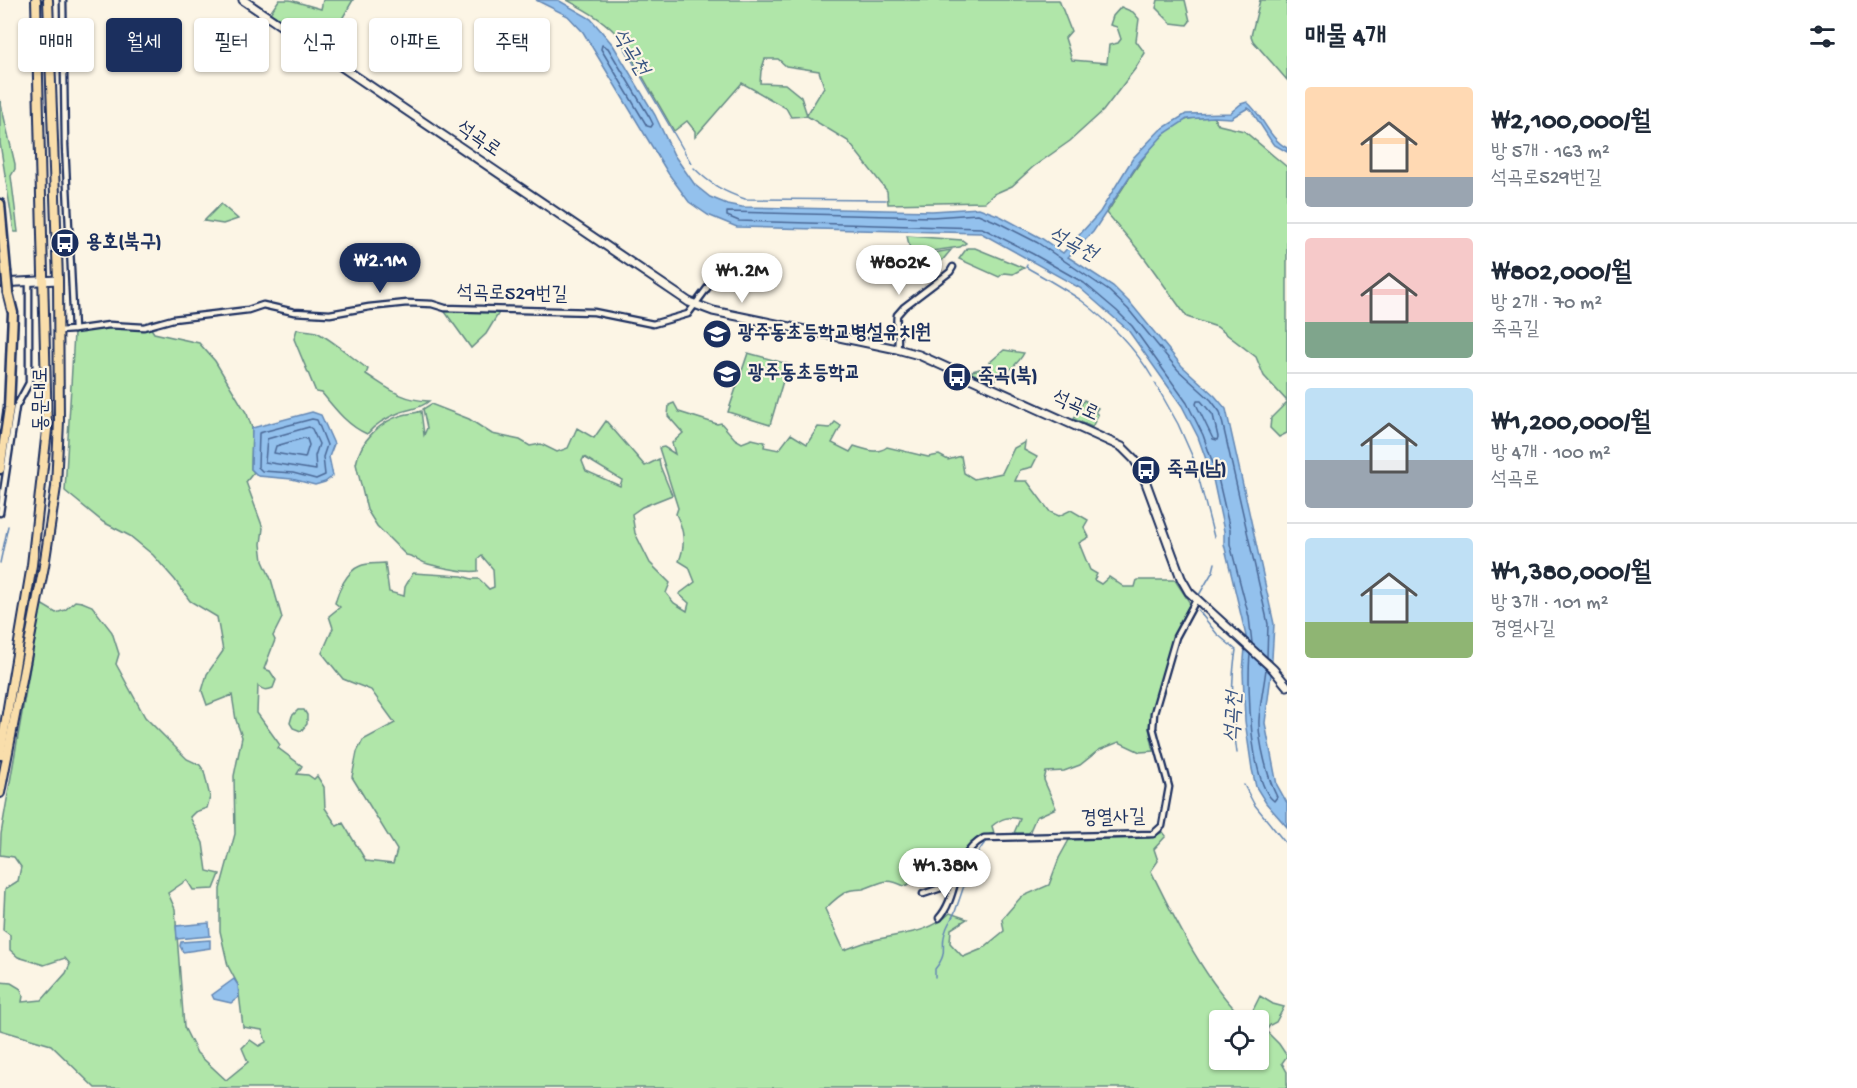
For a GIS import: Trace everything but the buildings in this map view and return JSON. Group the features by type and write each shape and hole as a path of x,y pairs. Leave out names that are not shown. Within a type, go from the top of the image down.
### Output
{"highway":[{"path":"0,204 8,293 13,313 9,408 0,469"}],"main road":[{"name":"동문대로","path":"0,755 32,565 45,458 47,404 36,0"},
{"name":"동문대로","path":"0,793 44,566 56,487 59,421 58,280 48,0"}],"street":[{"path":"63,0 65,144 74,330"},
{"name":"석곡로","path":"243,0 610,250 695,305 897,349 945,366 1122,447 1134,459 1142,472 1181,578 1196,600 1274,669 1287,686"},
{"path":"695,305 711,283 711,266"},
{"path":"897,349 899,342 896,331 897,315 904,307 950,272 953,267"},
{"path":"0,283 58,280"},
{"path":"0,513 16,407 29,383 29,281"},
{"name":"석곡로529번길","path":"58,331 109,325 144,327 172,319 248,310 262,305 294,312 330,314 407,303 432,304 445,308 594,312 653,324 688,314 695,305"},
{"name":"경열사길","path":"939,918 946,910 955,879 969,850 974,843 984,838 1153,834 1158,831 1166,813 1169,787 1152,728 1154,713 1176,637 1196,600"},
{"path":"923,894 941,888 955,879"}],"green space":[{"path":"279,0 290,0 321,9 323,0 353,0 343,18 281,18 281,21 270,13"},
{"path":"567,0 1059,0 1071,31 1065,38 1072,60 1107,63 1109,45 1118,43 1121,39 1117,27 1110,25 1113,16 1121,7 1133,12 1139,19 1136,41 1145,53 1103,111 1070,141 1033,167 1012,186 994,194 985,202 888,204 887,191 848,141 807,116 791,117 786,108 742,83 695,137 695,131 687,121 674,131 621,39 603,22","holes":["765,59 778,59 786,66 819,71 824,87 807,115 801,97 785,84 760,83"]},
{"path":"1158,0 1185,0 1190,21 1187,25 1171,23 1156,8"},
{"path":"1260,0 1287,0 1287,80 1251,36"},
{"path":"0,100 15,164 11,176 18,232 14,232 0,143"},
{"path":"1213,117 1219,125 1244,131 1287,167 1287,401 1264,376 1256,357 1217,327 1187,317 1141,253 1107,213 1143,159 1166,133 1177,124 1189,119"},
{"path":"221,204 238,219 223,224 204,221"},
{"path":"907,236 962,240 966,243 960,247 911,254"},
{"path":"967,248 975,248 1024,268 1013,274 1004,273 999,277 959,259"},
{"path":"951,250 940,263 909,275 904,258"},
{"path":"443,309 500,311 486,334 471,348"},
{"path":"150,327 154,333 199,343 215,361 247,414 252,428 251,469 254,472 246,482 263,528 261,544 263,561 271,579 282,618 273,636 275,640 264,669 270,671 276,680 271,689 265,690 258,686 257,713 280,745 278,748 302,766 297,774 308,775 314,779 317,776 324,787 325,808 337,826 343,823 366,861 393,864 397,850 352,777 357,752 363,740 395,723 371,690 343,679 322,653 333,628 329,616 340,607 335,603 341,587 351,572 360,566 385,563 389,592 404,596 405,587 413,573 462,576 479,579 489,589 494,587 493,569 482,556 478,559 478,571 428,564 406,555 377,526 367,510 356,464 362,447 379,427 395,418 421,411 424,435 427,428 423,409 431,404 469,419 492,434 520,440 530,446 541,444 557,452 568,448 577,428 594,438 606,421 645,466 659,459 672,495 642,507 632,514 635,533 650,563 670,583 666,593 674,603 687,611 689,603 679,594 695,582 689,567 679,561 683,543 681,526 676,514 678,508 659,448 664,447 675,454 672,443 683,433 668,416 669,405 674,403 679,412 717,424 721,423 735,439 742,443 752,439 765,442 764,447 779,450 791,434 807,444 818,427 830,428 835,422 841,426 832,443 850,452 854,446 875,451 887,447 928,457 939,455 948,460 961,456 964,473 974,479 1002,473 1014,448 1025,442 1024,450 1037,457 1032,467 1020,470 1015,481 1027,481 1050,512 1059,516 1071,510 1088,520 1084,527 1089,537 1079,543 1090,570 1097,574 1094,580 1101,584 1109,577 1124,587 1135,587 1137,580 1175,580 1190,603 1174,635 1151,712 1149,728 1154,751 1140,752 1119,742 1099,750 1080,765 1064,771 1046,772 1044,780 1056,808 1036,817 1029,833 1014,833 1020,819 1002,819 992,826 994,833 968,846 954,871 949,870 943,882 938,885 933,866 913,882 904,886 887,881 848,891 825,909 844,950 932,926 950,913 967,919 951,929 950,943 963,957 982,949 1004,931 1002,919 1021,897 1049,885 1059,858 1069,840 1149,838 1163,832 1166,836 1154,849 1158,861 1151,871 1181,930 1205,970 1236,1010 1209,1010 1209,1070 1269,1070 1269,1034 1287,1056 1282,1063 1287,1072 1287,1088 95,1088 51,1045 0,1030 0,982 11,983 21,989 22,1002 42,1000 66,973 70,964 65,958 44,965 18,957 10,950 10,935 3,930 5,889 18,881 21,867 14,857 0,855 1,834 41,604 56,613 65,610 75,601 92,606 112,632 119,654 116,664 145,717 187,759 200,765 204,771 210,797 207,808 195,812 190,817 203,843 207,871 220,874 214,889 193,890 187,880 168,893 175,909 184,1027 197,1053 226,1080 248,1062 242,1048 250,1040 259,1046 266,1042 262,1030 243,1027 238,985 228,966 220,931 220,889 235,834 234,776 242,737 236,720 232,695 207,705 202,691 207,674 223,651 217,617 190,601 153,555 130,536 103,522 65,491 74,333 108,328 144,330","holes":["584,457 622,480 620,486 586,471 582,461"]},
{"path":"297,329 316,332 329,339 368,369 366,374 395,392 410,398 429,401 419,407 387,418 367,434 360,431 342,416 322,393 316,392 294,339"},
{"path":"1004,350 1024,353 1003,377 998,376 992,382 969,372 983,368"},
{"path":"748,353 788,364 770,425 728,412"},
{"path":"1084,400 1098,408 1095,412 1098,415 1092,427 1074,419"},
{"path":"1287,402 1287,433 1279,437 1270,428 1271,418"},
{"path":"298,710 304,710 307,715 307,724 301,731 293,728 290,723 292,716"},
{"path":"1260,996 1273,1004 1284,1007 1276,1022 1269,1026 1269,1010 1253,1010"}],"water":[{"name":"석곡천","path":"536,0 558,0 591,19 613,45 655,115 674,155 695,185 710,197 742,207 932,211 979,208 1000,216 1063,253 1100,212 1133,158 1160,130 1186,114 1230,113 1247,102 1253,107 1275,138 1287,148 1287,152 1273,144 1248,108 1231,118 1187,119 1164,134 1139,162 1093,232 1068,257 1113,286 1132,305 1182,366 1226,409 1274,624 1265,723 1277,785 1287,803 1287,827 1266,803 1256,787 1252,769 1245,721 1243,671 1246,636 1224,544 1224,531 1213,479 1198,437 1182,406 1128,330 1080,288 981,233 737,227 708,215 689,202 668,173 583,32 568,16"},
{"path":"312,412 321,415 334,444 329,457 333,476 315,485 292,479 258,476 251,469 252,428"},
{"path":"209,923 210,936 177,939 176,926"},
{"path":"210,940 210,948 183,952 180,946 181,942"},
{"path":"234,979 238,985 239,997 231,1003 214,999 212,995"}],"waterway":[{"name":"석곡천","path":"620,40 691,163"},
{"path":"694,168 718,187 745,199 886,200"},
{"path":"1027,265 1026,267 1082,301 1102,317 1130,346 1152,377"},
{"path":"1155,383 1178,424 1194,460 1214,537"},
{"path":"0,563 8,526"},
{"path":"1205,601 1199,595 1215,563"},
{"name":"석곡천","path":"1198,610 1217,634 1236,650 1232,702 1237,753"},
{"path":"1244,785 1254,804 1287,845"},
{"path":"935,977 935,969 942,958 947,927 955,912 972,864 987,840"}],"place":[{"name":"용호(북구)","path":"65,243"},
{"name":"광주동초등학교병설유치원","path":"717,334"},
{"name":"광주동초등학교","path":"727,374"},
{"name":"죽곡(북)","path":"957,377"},
{"name":"죽곡(남)","path":"1146,470"}]}
